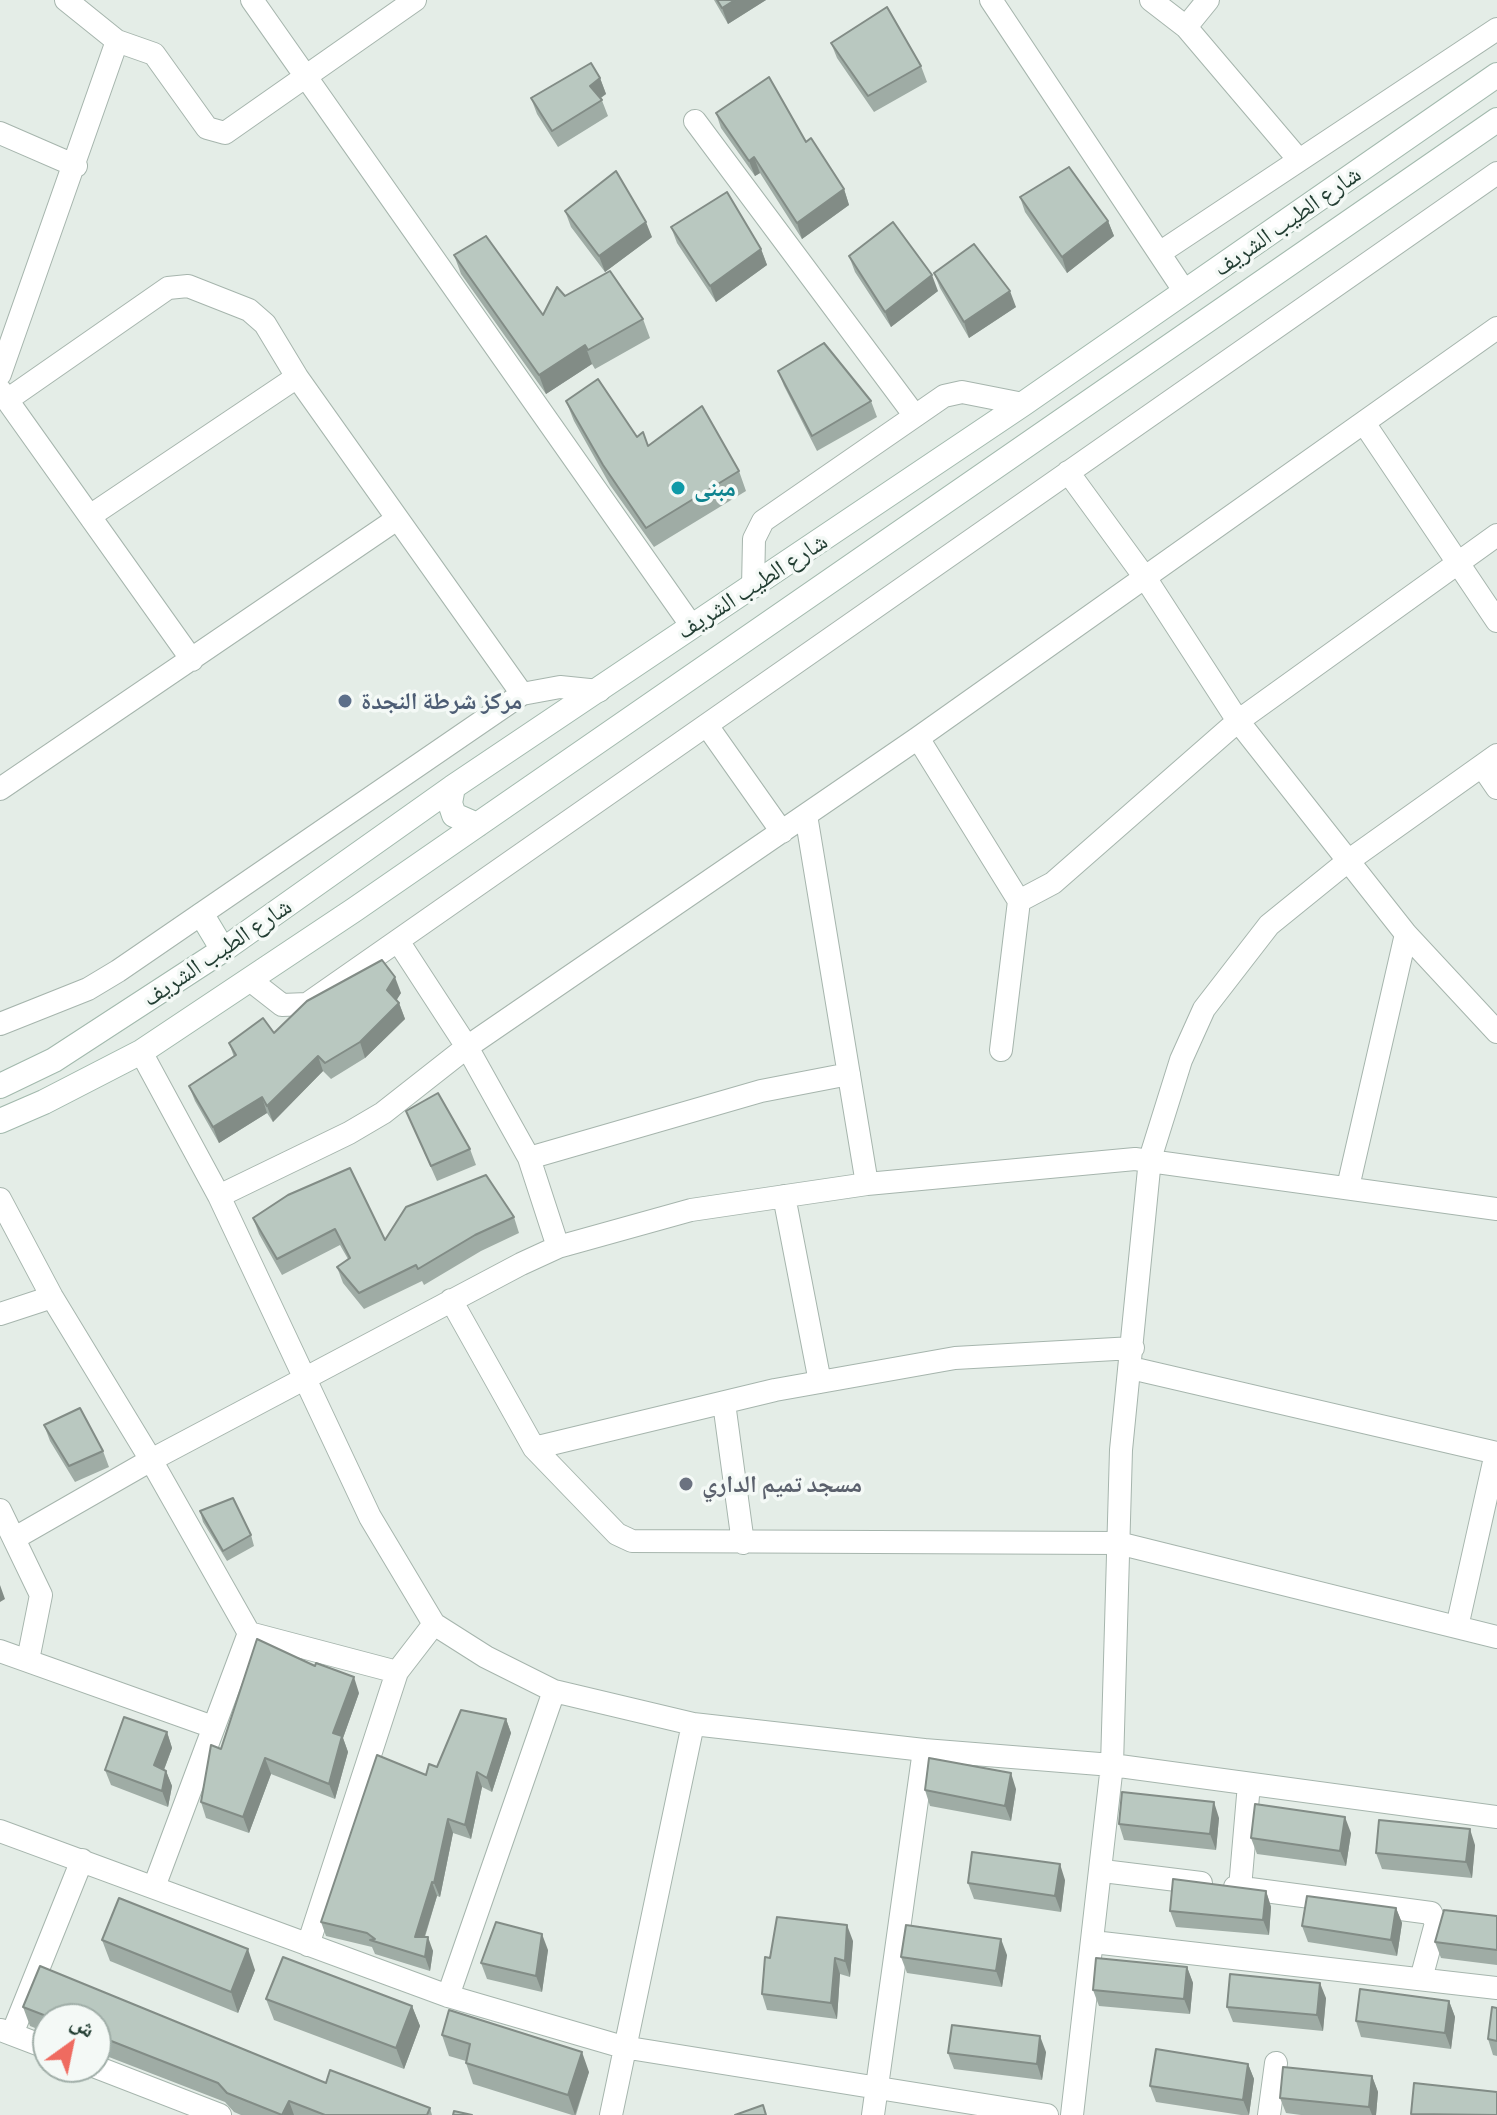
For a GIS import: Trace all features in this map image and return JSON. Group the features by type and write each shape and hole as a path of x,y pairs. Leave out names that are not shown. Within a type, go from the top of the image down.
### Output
{"main road":[{"name":"شارع الطيب الشريف","path":"0,1086 54,1060 223,950 386,833 1023,404 1497,75"},
{"name":"شارع الطيب الشريف","path":"0,1121 141,1052 250,980 1497,120"},
{"path":"453,787 450,803 454,815 477,825"},
{"path":"386,833 413,838 417,854 412,868"},
{"path":"202,915 223,950"}],"street":[{"path":"66,0 117,41 160,60 207,128 216,133 225,133 415,0"},
{"path":"252,0 691,625"},
{"path":"991,0 1185,292"},
{"path":"1151,0 1186,27 1299,160"},
{"path":"1186,27 1208,0"},
{"path":"1161,252 1497,29"},
{"path":"0,374 76,166 117,41"},
{"path":"695,121 915,416"},
{"path":"0,133 76,166"},
{"path":"250,980 282,1005 307,1004 708,727 1497,173"},
{"path":"192,660 4,395 168,288 188,286 249,310 265,324 297,377 522,694"},
{"path":"219,1196 349,1133 383,1113 467,1047 1146,579 1497,328"},
{"path":"90,516 297,377"},
{"path":"753,587 754,539 763,521 915,416 955,392 1023,404"},
{"path":"1364,423 1497,621"},
{"path":"1068,472 1146,579 1238,721 1406,934 1497,1032"},
{"path":"0,789 397,519"},
{"path":"1019,901 1053,883 1238,721 1497,535"},
{"path":"0,1024 88,989 202,915 522,694 560,687 599,691"},
{"path":"708,727 782,832"},
{"path":"918,738 1019,901 1001,1050"},
{"path":"1072,2115 1103,1871 1112,1765 1121,1450 1150,1159 1181,1060 1204,1009 1240,958 1269,925 1348,861 1489,760 1497,788"},
{"path":"806,815 867,1184"},
{"path":"1348,1187 1406,934"},
{"path":"398,941 467,1047 529,1158 558,1247"},
{"path":"141,1052 219,1196 370,1517 434,1624 486,1657 554,1691 693,1724 924,1750 1112,1765 1497,1817"},
{"path":"529,1158 761,1091 849,1074"},
{"path":"15,1538 151,1460 451,1300 558,1247 691,1210 867,1184 1150,1159 1497,1209"},
{"path":"784,1196 820,1382"},
{"path":"0,1199 52,1297 151,1460 249,1633 397,1672"},
{"path":"0,1314 52,1297"},
{"path":"451,1300 534,1448 617,1534 632,1541 1118,1543 1497,1637"},
{"path":"534,1448 820,1382 955,1358 1132,1358 1496,1453 1457,1627"},
{"path":"724,1403 743,1543"},
{"path":"0,1510 41,1595 28,1660"},
{"path":"308,1945 397,1672 434,1624"},
{"path":"154,1887 249,1633"},
{"path":"0,1651 213,1727"},
{"path":"448,1996 554,1691"},
{"path":"611,2115 693,1724"},
{"path":"873,2115 924,1750"},
{"path":"1240,1888 1249,1784"},
{"path":"0,1831 448,1996 623,2047 1047,2115"},
{"path":"32,2042 6,2032 82,1860"},
{"path":"1103,1871 1431,1913 1436,1923 1421,1979"},
{"path":"1093,1942 1497,1988"},
{"path":"1269,2115 1276,2063"},
{"path":"112,2073 220,2115"}],"building":[{"path":"717,0 735,0 722,8"},
{"path":"887,7 921,66 868,96 831,43"},
{"path":"591,63 600,78 590,86 602,100 552,131 531,98"},
{"path":"769,77 806,142 811,138 844,189 797,223 754,157 749,161 716,113"},
{"path":"1069,167 1108,221 1062,257 1020,197"},
{"path":"616,171 646,222 599,256 565,211"},
{"path":"727,192 761,249 710,286 671,227"},
{"path":"893,222 932,275 885,312 849,256"},
{"path":"486,236 543,315 557,287 565,296 610,271 643,319 588,350 585,345 539,375 454,255"},
{"path":"974,244 1010,291 964,322 934,273"},
{"path":"824,343 871,401 812,436 778,371"},
{"path":"598,379 637,437 643,432 648,446 702,406 739,471 646,528 603,465 566,401"},
{"path":"382,960 395,977 387,990 399,1003 360,1042 325,1063 318,1056 267,1106 262,1097 213,1127 189,1086 236,1055 229,1043 263,1018 274,1033 307,1001"},
{"path":"438,1093 470,1149 431,1166 406,1111"},
{"path":"350,1168 385,1240 406,1207 486,1175 514,1217 475,1235 418,1269 416,1265 359,1293 337,1267 350,1258 335,1229 277,1259 253,1218 288,1195"},
{"path":"80,1408 103,1451 69,1466 44,1425"},
{"path":"233,1498 251,1535 223,1551 200,1511"},
{"path":"257,1639 315,1666 316,1663 354,1677 333,1733 342,1736 329,1784 265,1758 243,1817 201,1802 211,1745 221,1749"},
{"path":"461,1710 506,1719 487,1778 477,1772 465,1825 448,1819 434,1883 415,1937 428,1937 425,1957 370,1940 375,1939 367,1933 321,1922 377,1755 426,1775 429,1764 437,1767"},
{"path":"124,1717 167,1732 154,1765 166,1771 162,1791 105,1770"},
{"path":"929,1758 1011,1773 1005,1806 925,1790"},
{"path":"1122,1792 1214,1802 1210,1834 1119,1824"},
{"path":"1255,1804 1345,1817 1340,1851 1251,1838"},
{"path":"1379,1820 1470,1829 1466,1862 1376,1853"},
{"path":"972,1852 1060,1864 1055,1896 968,1883"},
{"path":"1173,1879 1266,1891 1263,1920 1170,1911"},
{"path":"1307,1896 1396,1908 1391,1940 1302,1926"},
{"path":"119,1898 248,1949 231,1992 102,1940"},
{"path":"1444,1910 1497,1916 1497,1950 1435,1942"},
{"path":"777,1917 847,1925 845,1961 835,1958 831,2003 762,1994 765,1957 770,1958"},
{"path":"496,1922 542,1934 536,1976 481,1963"},
{"path":"906,1925 1001,1939 996,1971 901,1957"},
{"path":"283,1957 412,2006 396,2048 266,1999"},
{"path":"1096,1958 1187,1967 1184,1999 1093,1990"},
{"path":"40,1966 326,2083 330,2070 430,2108 427,2115 325,2115 289,2101 282,2115 227,2093 218,2083 112,2041 112,2003 32,2003 32,2010 23,2007"},
{"path":"1230,1974 1320,1983 1317,2015 1227,2007"},
{"path":"1360,1989 1449,2001 1445,2033 1356,2021"},
{"path":"1492,2007 1497,2008 1497,2041 1488,2039"},
{"path":"449,2010 582,2052 568,2095 466,2063 470,2044 442,2035"},
{"path":"952,2025 1040,2036 1037,2064 948,2053"},
{"path":"1156,2049 1248,2064 1243,2100 1150,2086"},
{"path":"1283,2067 1372,2076 1369,2107 1280,2098"},
{"path":"1414,2083 1497,2092 1497,2115 1411,2114"},
{"path":"763,2105 766,2115 735,2115"}],"place":[{"name":"مبنى","path":"678,488"},
{"name":"مركز شرطة النجدة","path":"345,701"},
{"name":"مسجد تميم الداري","path":"686,1484"}]}
